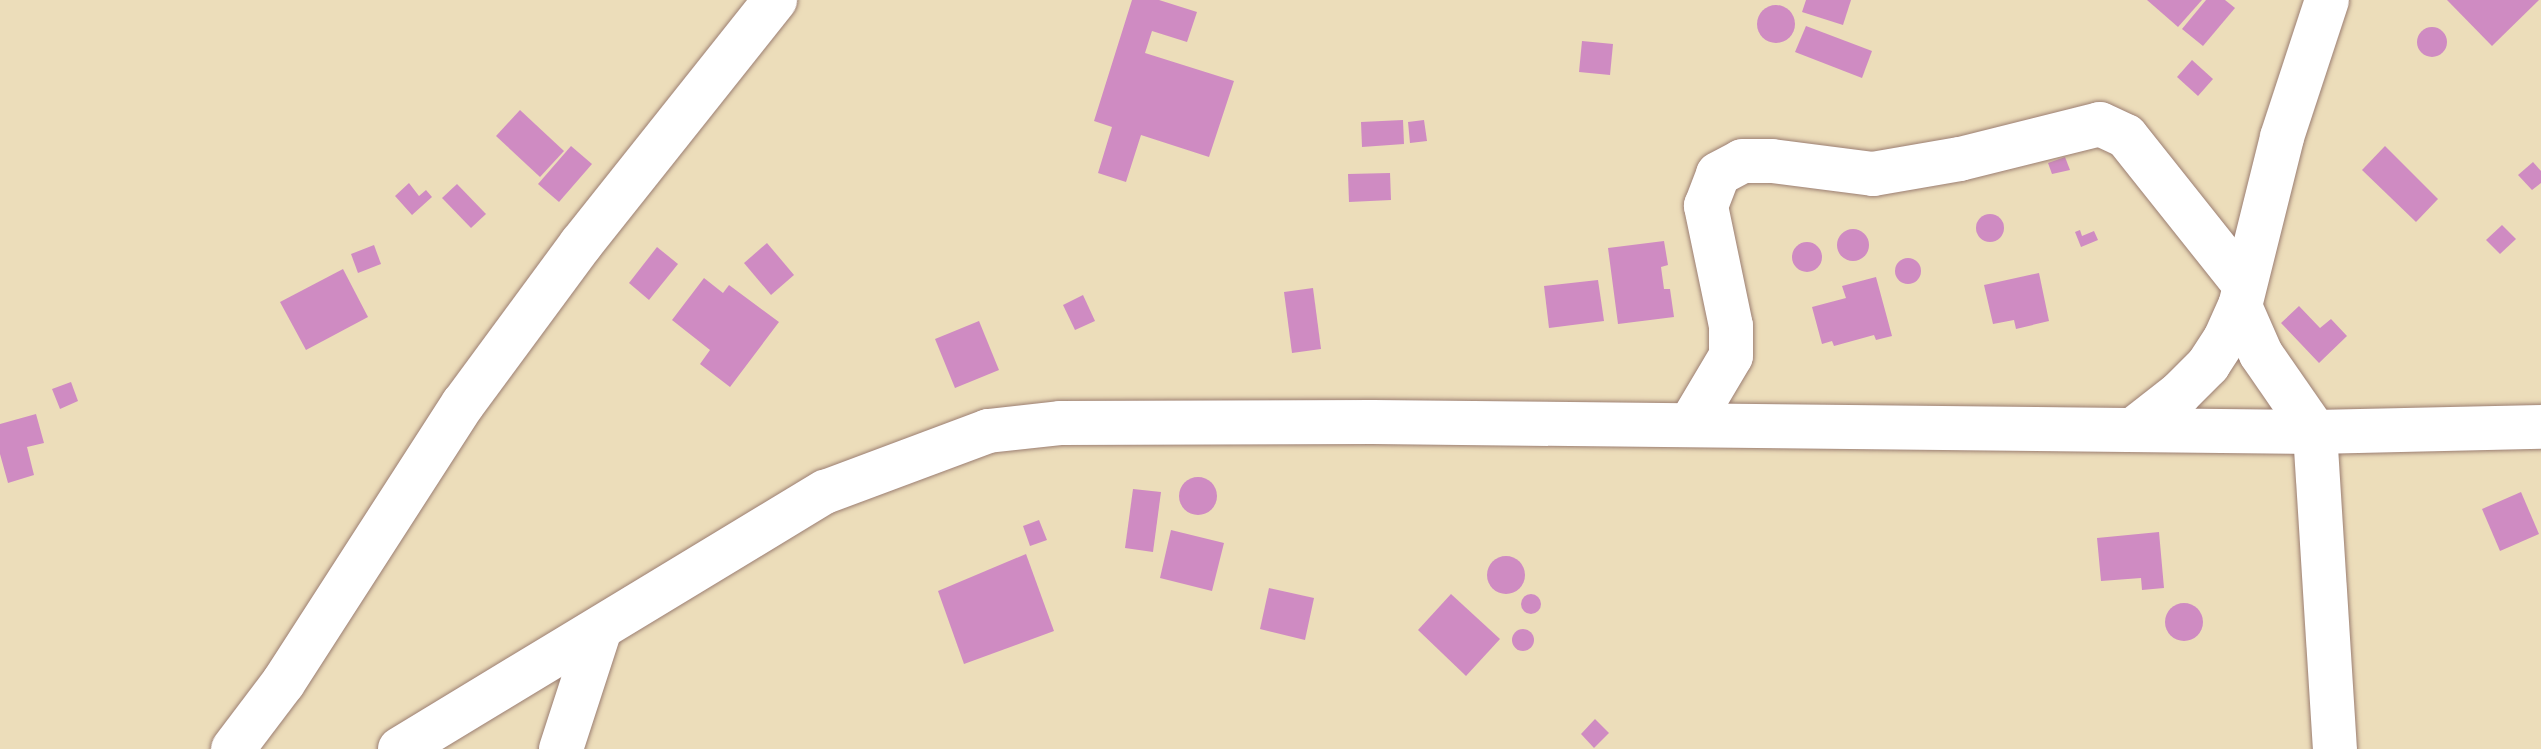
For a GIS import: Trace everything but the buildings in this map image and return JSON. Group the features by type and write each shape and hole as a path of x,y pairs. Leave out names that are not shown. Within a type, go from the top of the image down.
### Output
{"street":[{"path":"233,749 283,683 463,404 581,244 775,0"},
{"path":"2134,429 2208,365 2225,339 2241,294 2282,137 2327,0"},
{"path":"1690,425 1731,356 1731,326 1706,206 1718,174 1742,161 1873,174 1960,159 2100,124 2126,136 2241,294 2261,354 2315,432 2335,749"},
{"path":"400,749 599,632 825,492 988,431 1060,423 1690,425 2315,432 2541,427"},
{"path":"561,749 599,632"}]}
